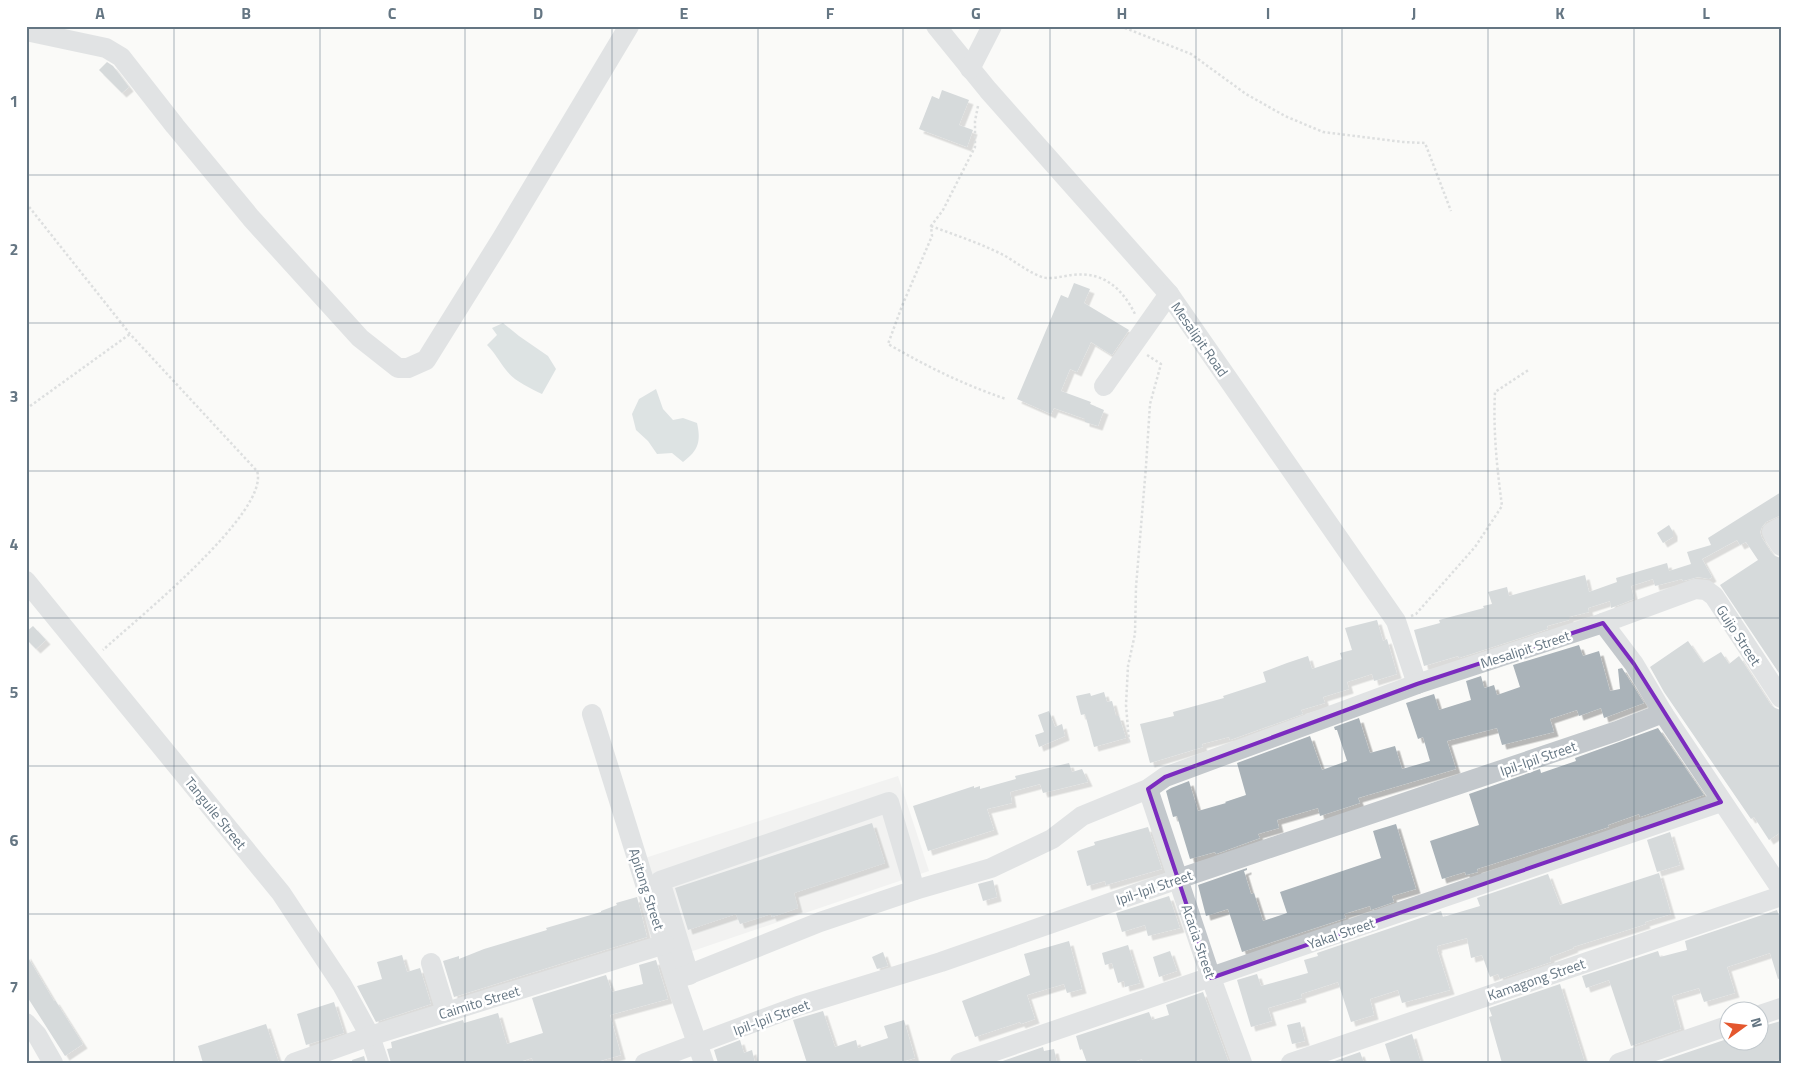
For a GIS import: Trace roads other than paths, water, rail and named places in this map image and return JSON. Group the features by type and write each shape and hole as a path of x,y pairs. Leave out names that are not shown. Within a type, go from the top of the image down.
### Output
{"street":[{"path":"26,31 106,48 121,57 251,218 334,310 360,338 398,368 408,368 426,360 502,238 629,26"},
{"name":"Mesalipit Road","path":"936,26 988,90 1169,294 1396,621 1417,684"},
{"path":"970,69 992,26"},
{"path":"1104,386 1169,294"},
{"path":"1781,527 1772,532 1781,546"},
{"name":"Tanguile Street","path":"26,581 281,893 342,985 370,1036 379,1063"},
{"name":"Guijo Street","path":"1603,623 1695,589 1706,590 1714,596 1781,698"},
{"path":"1603,623 1634,664 1663,713 1721,802 1781,889"},
{"name":"Mesalipit Street","path":"682,978 820,922 915,890 991,868 1052,839 1082,816 1148,789 1165,777 1417,684 1603,623"},
{"name":"Ipil-Ipil Street","path":"645,1063 701,1054 798,1006 941,962 1178,878 1617,731 1663,713"},
{"name":"Apitong Street","path":"592,714 665,944 682,978 701,1054"},
{"name":"Acacia Street","path":"1148,789 1211,978 1242,1063"},
{"path":"682,978 660,881 889,802 915,890"},
{"name":"Yakal Street","path":"960,1063 1721,802"},
{"name":"Kamagong Street","path":"1291,1063 1781,896"},
{"name":"Caimito Street","path":"294,1063 370,1036 665,944"},
{"path":"431,963 446,1012"},
{"path":"26,1023 37,1035 53,1063"},
{"path":"1619,1063 1720,1028"}]}
